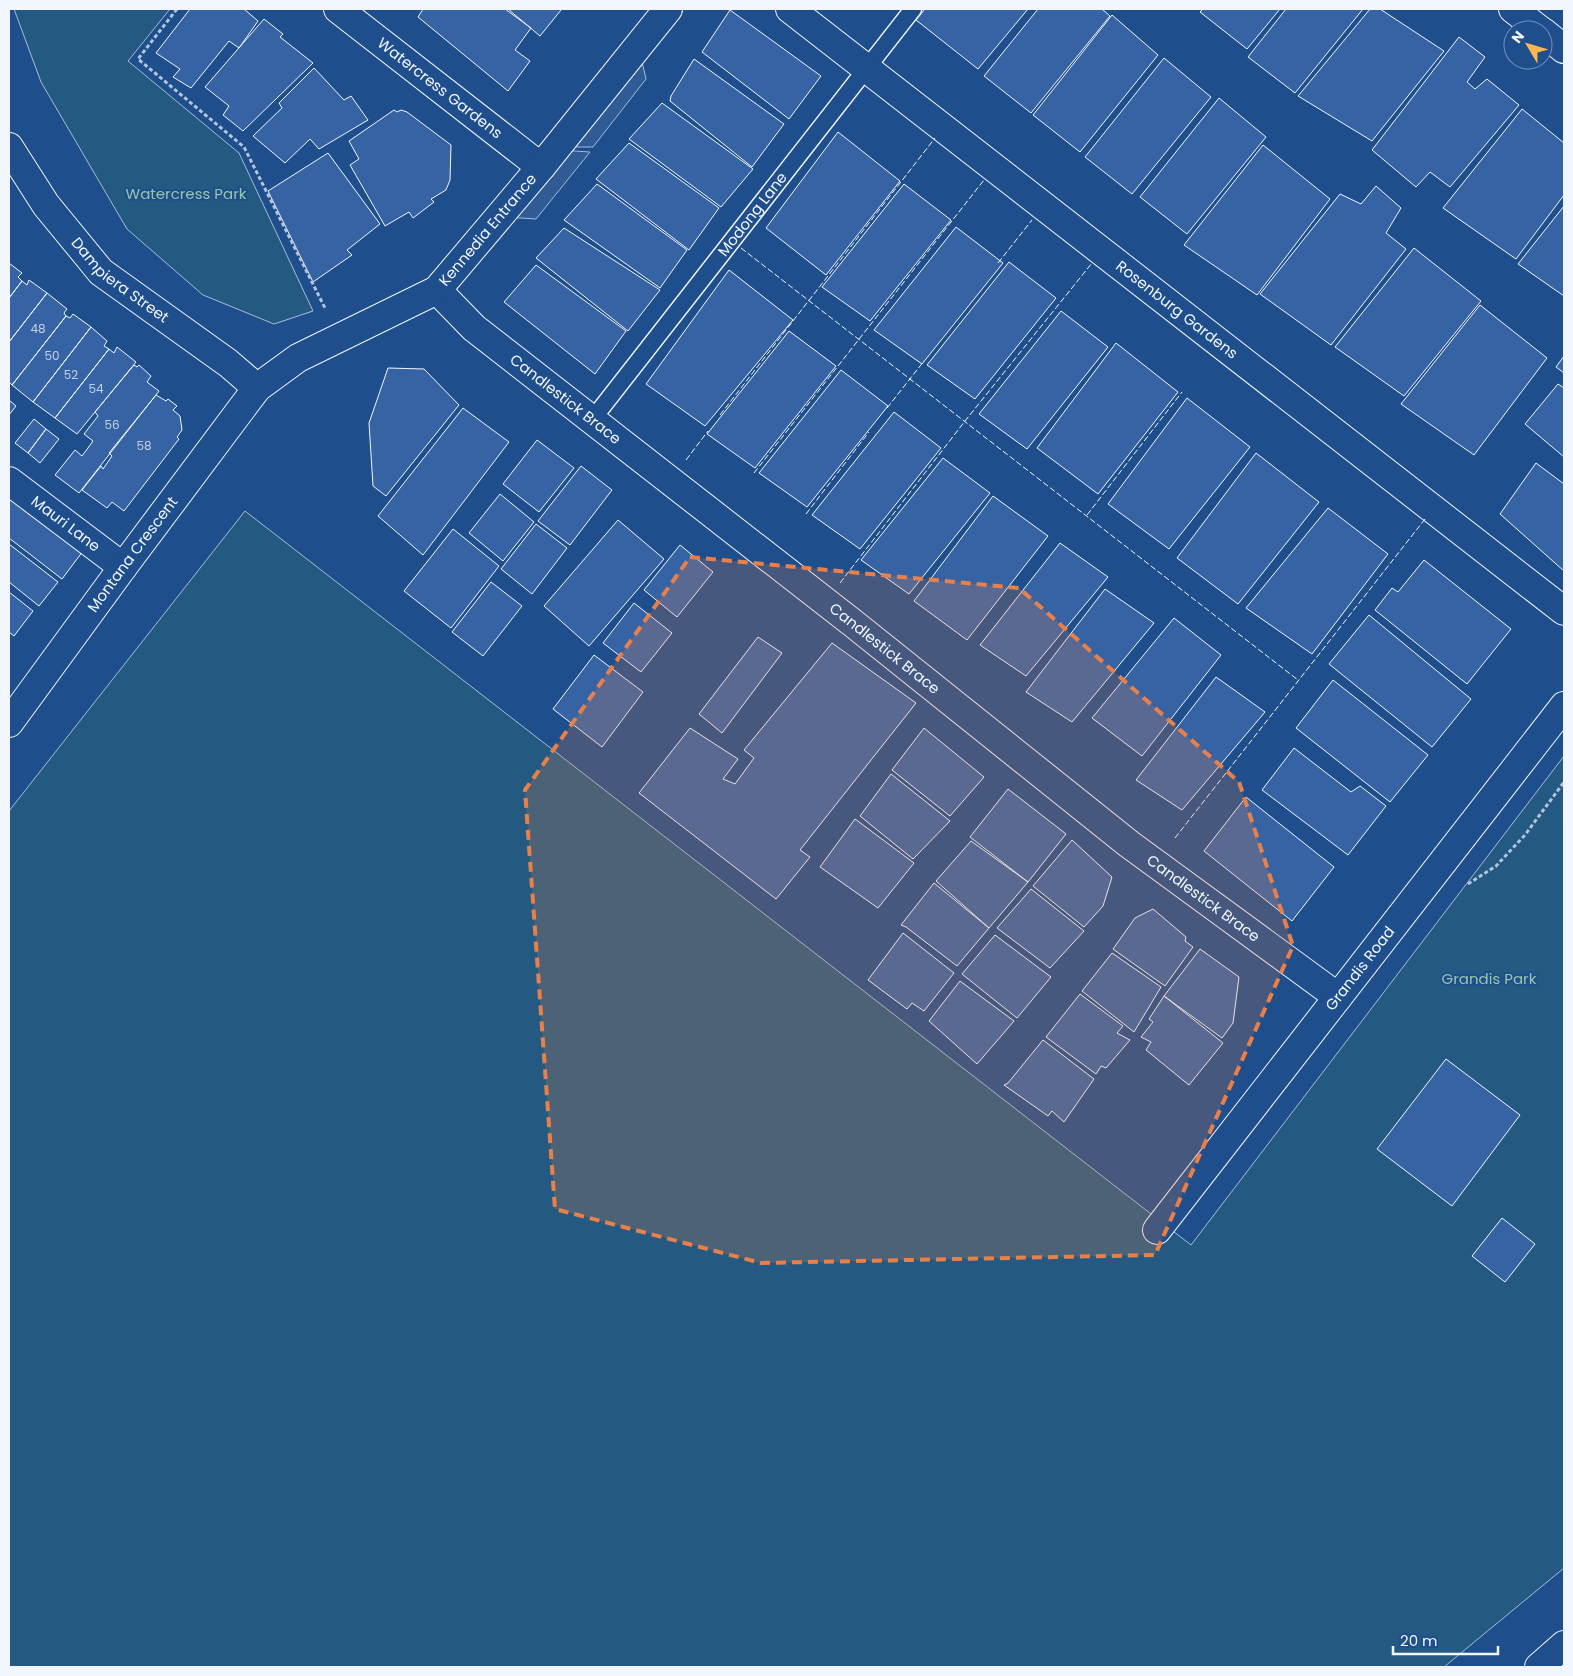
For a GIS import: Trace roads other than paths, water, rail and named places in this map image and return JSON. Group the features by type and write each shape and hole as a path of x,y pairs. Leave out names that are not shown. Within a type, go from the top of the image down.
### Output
{"main road":[{"name":"Watercress Gardens","path":"338,9 541,167"},
{"name":"Kennedia Entrance","path":"257,388 298,358 437,290 541,167 668,9"},
{"name":"Rosenburg Gardens","path":"790,9 1564,612"},
{"path":"1513,9 1527,20"},
{"path":"1553,40 1564,49"},
{"name":"Dampiera Street","path":"9,147 46,205 101,272 228,362 257,388"},
{"name":"Candlestick Brace","path":"437,290 474,328 854,624 1129,844 1338,998"},
{"name":"Montana Crescent","path":"9,723 257,388"},
{"name":"Mauri Lane","path":"9,481 123,567"},
{"name":"Grandis Road","path":"1157,1230 1564,706"},
{"path":"1539,1667 1564,1645"}],"lane":[{"name":"Modong Lane","path":"592,420 914,9"}],"park label":[{"name":"Watercress Park","path":"186,194"},
{"name":"Grandis Park","path":"1489,979"}]}
